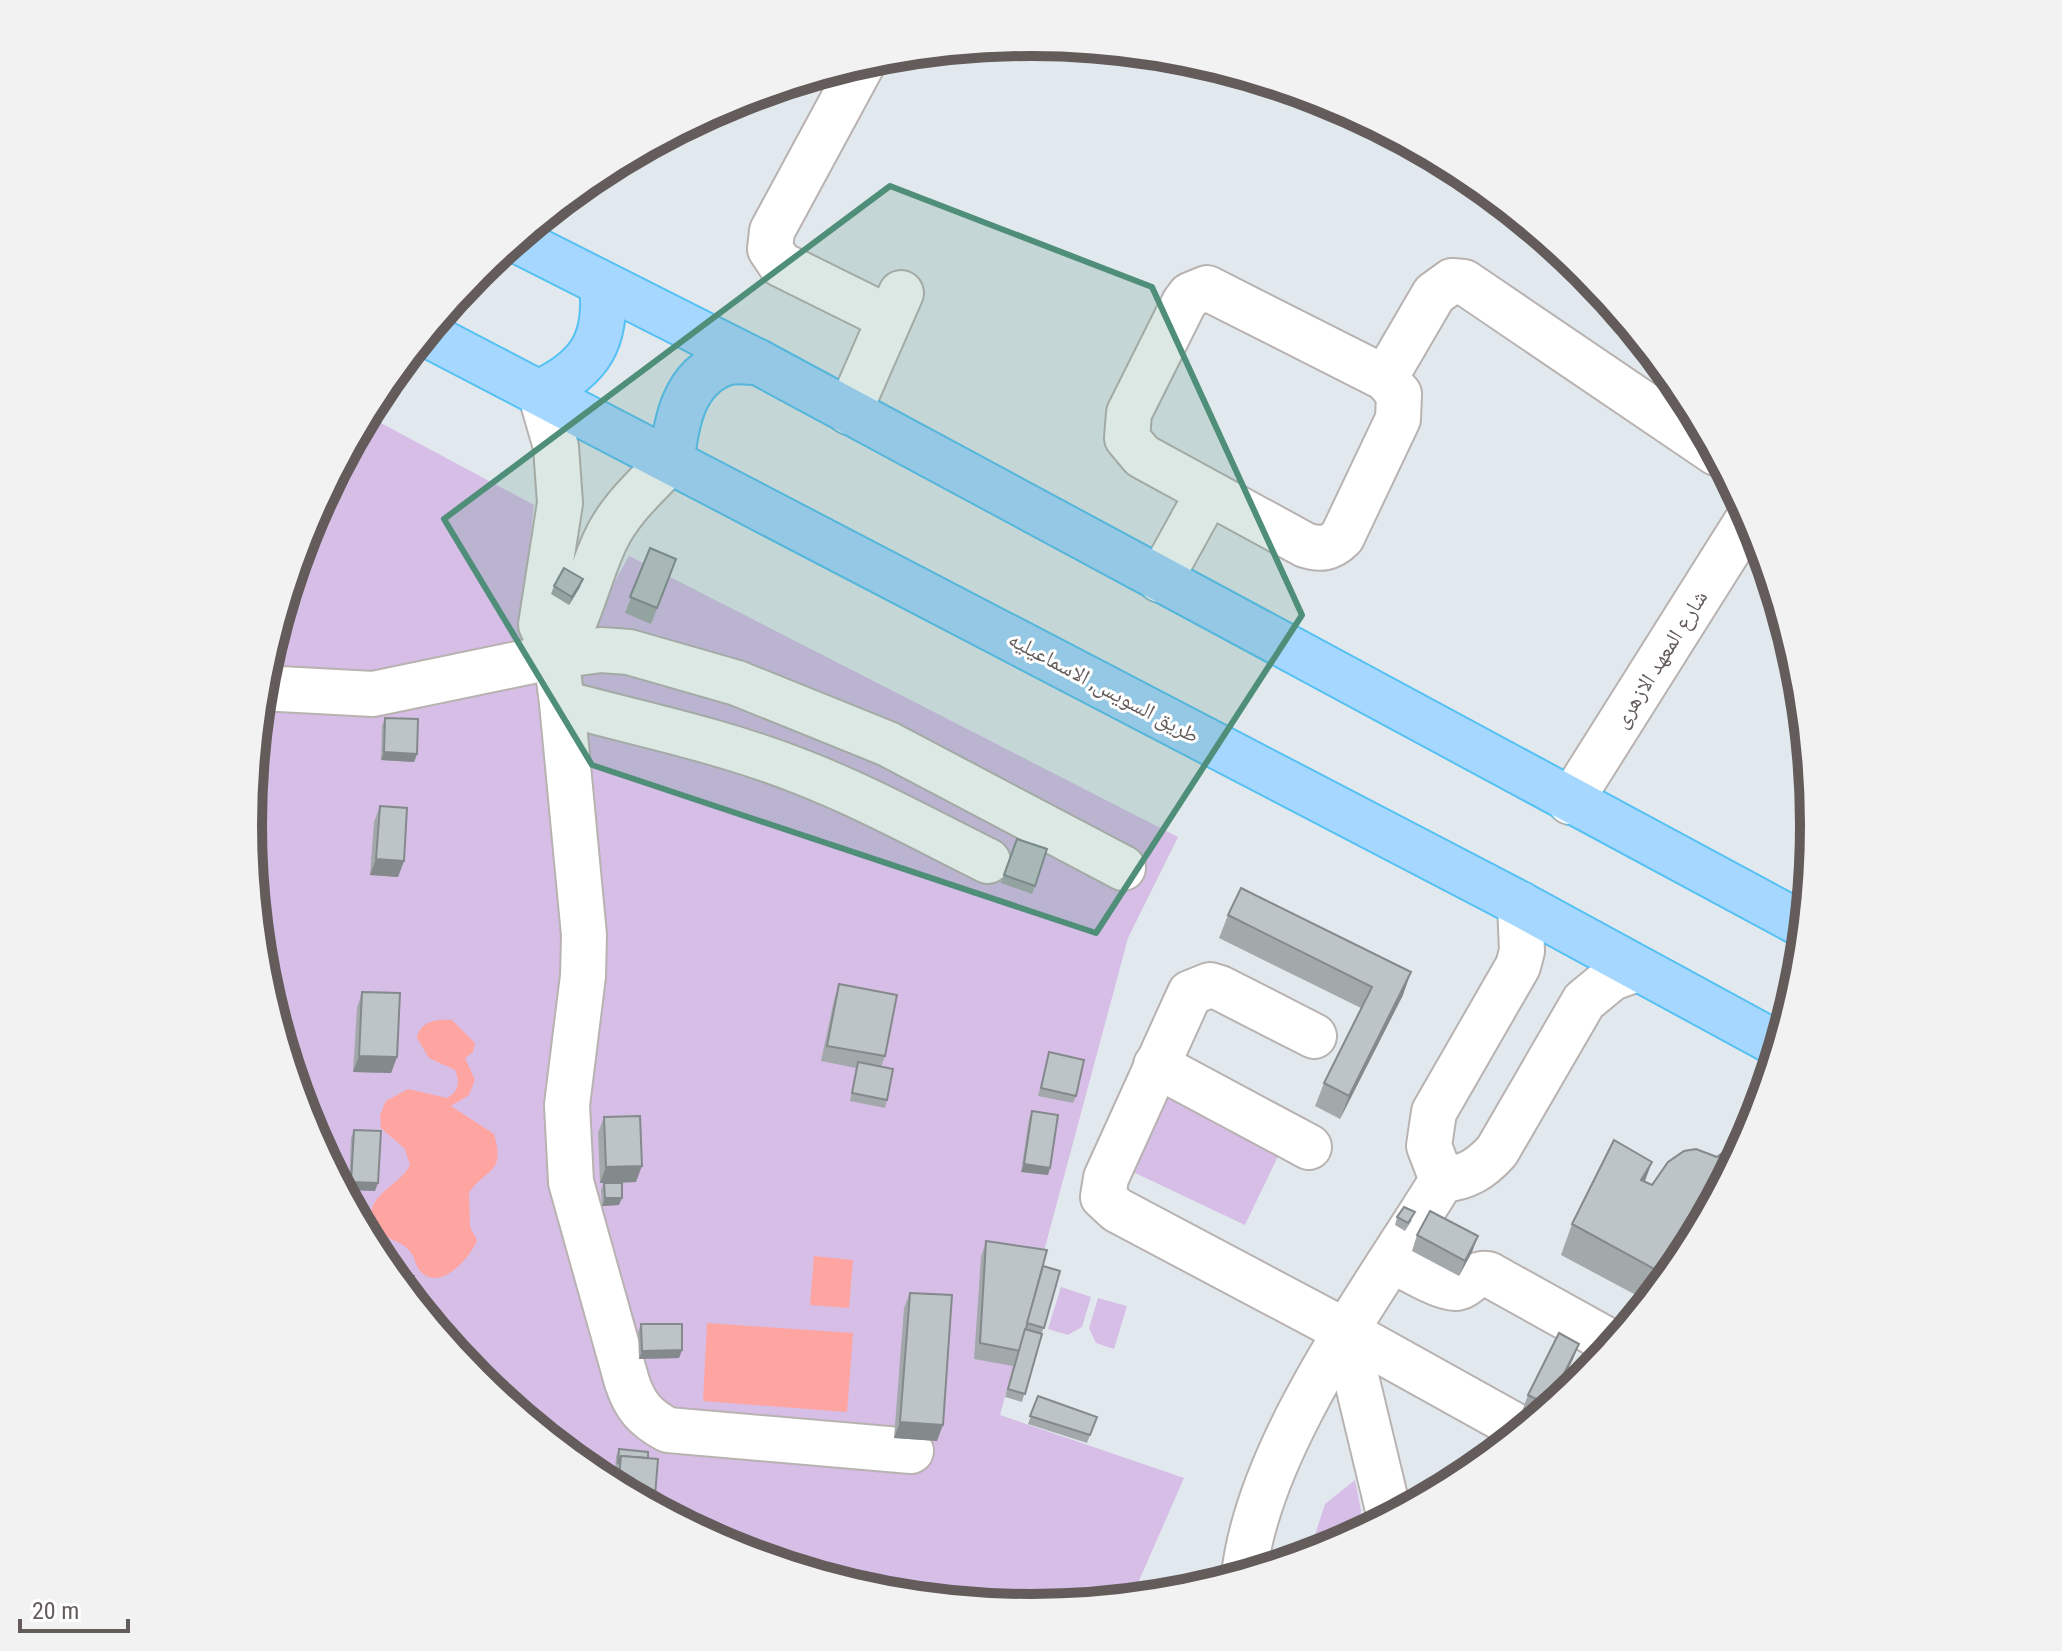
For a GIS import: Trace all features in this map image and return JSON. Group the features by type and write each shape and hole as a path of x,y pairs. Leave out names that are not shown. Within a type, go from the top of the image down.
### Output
{"main road":[{"path":"526,245 758,362 1795,920"},
{"path":"540,392 566,380 586,361 602,324 602,285"},
{"name":"طريق السويس, الاسماعيليه","path":"435,339 672,459 1520,904 1770,1040"},
{"path":"672,459 682,404 699,378 726,363 758,362"}],"street":[{"path":"849,412 895,305 780,264 770,249 772,231 855,77"},
{"path":"1385,378 1434,294 1452,281 1464,282 1696,439"},
{"path":"1198,290 1217,290 1385,378 1399,394 1398,419 1342,537 1335,545 1325,549 1305,545 1208,493 1142,456 1127,438 1126,425 1184,303 1198,290"},
{"path":"540,392 550,419 560,503 541,625 556,656 584,935 583,976 567,1105 571,1182 634,1403 649,1420 668,1430 911,1451"},
{"path":"556,656 574,626 594,569 615,523 632,500 672,459"},
{"path":"1160,580 1208,493"},
{"name":"شارع المعهد الازهرى","path":"1570,802 1741,530"},
{"path":"274,689 356,694 391,692 556,656 601,650 629,652 737,683 820,714 888,744 1123,868"},
{"path":"717,744 737,683"},
{"path":"562,703 717,744 796,770 857,795 988,861"},
{"path":"796,770 820,714"},
{"path":"857,795 888,744"},
{"path":"1442,1180 1429,1146 1434,1112 1507,989 1522,951 1520,904"},
{"path":"1247,1564 1263,1498 1297,1421 1345,1331 1442,1180 1474,1172 1497,1151 1567,1024 1595,990 1612,978 1637,969"},
{"path":"1314,1036 1210,985 1190,993 1106,1178 1103,1197 1109,1206 1513,1424"},
{"path":"1507,989 1567,1024"},
{"path":"1156,1065 1309,1147"},
{"path":"1392,1260 1450,1288 1463,1286 1474,1275 1488,1274 1605,1339"},
{"path":"1345,1331 1387,1507"}],"highlighted area":[{"path":"890,186 1152,287 1302,615 1096,933 592,765 444,519"}],"shaded area":[{"path":"377,421 534,505 529,551 607,595 629,556 1178,837 1128,938 1000,1415 1184,1478 1136,1587 1031,1595 981,1593 881,1580 832,1569 784,1554 691,1516 603,1465 563,1436 487,1370 421,1294 391,1253 341,1166 302,1073 276,976 263,876 263,775 268,725 288,626 320,531 341,485"},
{"path":"452,1020 475,1043 473,1052 465,1058 475,1080 469,1095 451,1106 494,1134 497,1147 496,1164 469,1193 470,1227 477,1240 474,1247 454,1270 436,1278 420,1271 408,1249 378,1232 372,1219 376,1201 410,1165 405,1149 381,1128 380,1115 386,1101 408,1089 447,1098 456,1089 455,1070 429,1058 417,1038 425,1025"},
{"path":"1168,1094 1282,1148 1245,1225 1131,1171"},
{"path":"814,1256 853,1260 849,1308 810,1305"},
{"path":"1061,1287 1091,1297 1082,1327 1068,1335 1048,1329"},
{"path":"1098,1298 1127,1306 1114,1349 1096,1343 1089,1328"},
{"path":"707,1323 853,1333 847,1412 703,1401"},
{"path":"1355,1480 1360,1521 1311,1541 1316,1532 1325,1504"}],"building":[{"path":"650,548 676,559 657,608 630,597"},
{"path":"564,568 583,579 572,597 554,586"},
{"path":"385,718 418,719 417,754 384,752"},
{"path":"380,806 407,808 404,861 376,859"},
{"path":"1017,839 1047,849 1035,886 1004,875"},
{"path":"1241,888 1411,972 1349,1096 1324,1083 1372,987 1228,915"},
{"path":"839,984 897,995 885,1056 827,1046"},
{"path":"362,992 400,993 397,1057 359,1056"},
{"path":"1049,1052 1084,1060 1076,1096 1041,1088"},
{"path":"858,1062 893,1069 887,1100 852,1093"},
{"path":"1032,1111 1058,1115 1050,1168 1024,1164"},
{"path":"640,1116 642,1166 606,1167 604,1117"},
{"path":"354,1130 381,1131 378,1183 351,1182"},
{"path":"1614,1140 1652,1162 1641,1180 1652,1185 1668,1162 1684,1151 1696,1149 1717,1157 1729,1148 1697,1210 1658,1271 1572,1224"},
{"path":"604,1183 622,1183 622,1198 605,1198"},
{"path":"1404,1207 1415,1212 1408,1223 1397,1217"},
{"path":"1430,1211 1478,1236 1465,1261 1417,1235"},
{"path":"986,1241 1047,1250 1020,1351 980,1343"},
{"path":"1043,1266 1060,1271 1044,1328 1027,1323"},
{"path":"910,1293 952,1295 943,1425 900,1422"},
{"path":"641,1324 682,1324 682,1350 642,1351"},
{"path":"1025,1329 1042,1334 1025,1394 1008,1389"},
{"path":"1559,1333 1579,1344 1558,1386 1541,1401 1528,1395"},
{"path":"1038,1396 1097,1417 1090,1435 1030,1416"},
{"path":"619,1449 648,1452 648,1458 621,1456 618,1464"},
{"path":"621,1456 658,1459 655,1497 619,1475"}]}
